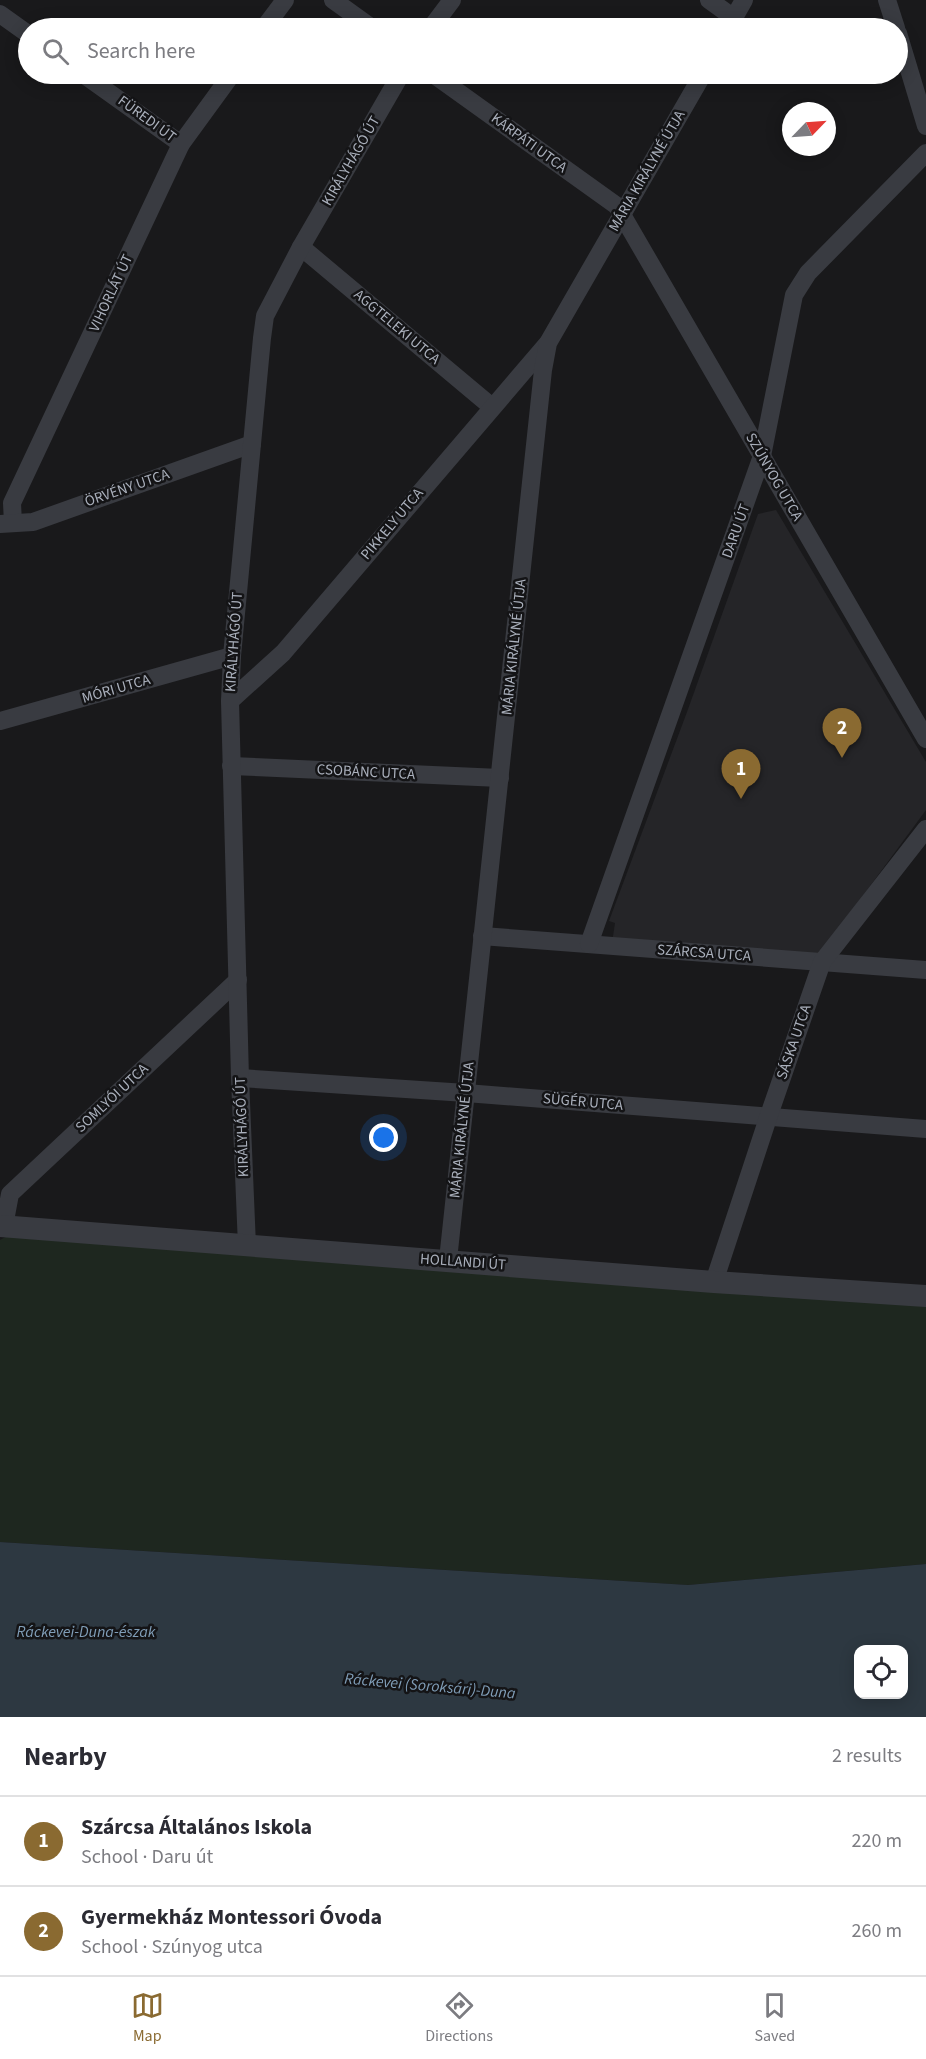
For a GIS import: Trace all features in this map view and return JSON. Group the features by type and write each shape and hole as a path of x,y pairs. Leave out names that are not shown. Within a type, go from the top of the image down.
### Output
{"street":[{"path":"272,18 285,0"},
{"path":"333,0 358,18"},
{"path":"438,18 452,0"},
{"path":"708,0 726,18"},
{"path":"734,18 744,0"},
{"path":"888,0 893,18"},
{"path":"0,14 18,27"},
{"path":"908,67 926,126"},
{"name":"FÜREDI ÚT","path":"97,84 181,144"},
{"name":"VIHORLÁT ÚT","path":"7,524 12,504 181,144 225,84"},
{"name":"KIRÁLYHÁGÓ ÚT","path":"247,1246 230,700 232,656 265,316 395,84"},
{"name":"KÁRPÁTI UTCA","path":"447,84 617,206 623,214"},
{"name":"MÁRIA KIRÁLYNÉ ÚTJA","path":"448,1260 543,370 548,343 697,84"},
{"name":"DARU ÚT","path":"589,944 762,456 794,295 808,273 926,153"},
{"name":"SZÚNYOG UTCA","path":"623,214 926,740"},
{"name":"AGGTELEKI UTCA","path":"302,247 492,407"},
{"name":"PIKKELY UTCA","path":"230,700 283,653 548,343"},
{"name":"ÖRVÉNY UTCA","path":"7,524 33,522 252,444"},
{"name":"MÓRI UTCA","path":"0,721 232,656"},
{"name":"CSOBÁNC UTCA","path":"231,766 500,778"},
{"name":"SÁSKA UTCA","path":"714,1282 822,962 926,829"},
{"name":"SZÁRCSA UTCA","path":"482,936 926,970"},
{"name":"SOMLYÓI UTCA","path":"2,1226 10,1194 238,980"},
{"name":"SÜGÉR UTCA","path":"240,1078 926,1129"},
{"name":"HOLLANDI ÚT","path":"2,1226 714,1282 926,1296"}],"shaded area":[{"path":"776,510 926,762 926,810 817,958 612,943 615,923 609,921 758,514"},
{"path":"22,1228 926,1293 926,1564 688,1585 0,1542 0,1240"}],"water":[{"name":"Ráckevei-Duna-észak","path":"0,1542 688,1585 926,1564 926,1717 0,1717"}],"place":[{"name":"Gyermekház Montessori Óvoda","path":"842,758"},
{"name":"Szárcsa Általános Iskola","path":"741,799"}],"water label":[{"name":"Ráckevei (Soroksári)-Duna","path":"430,1686"}]}
